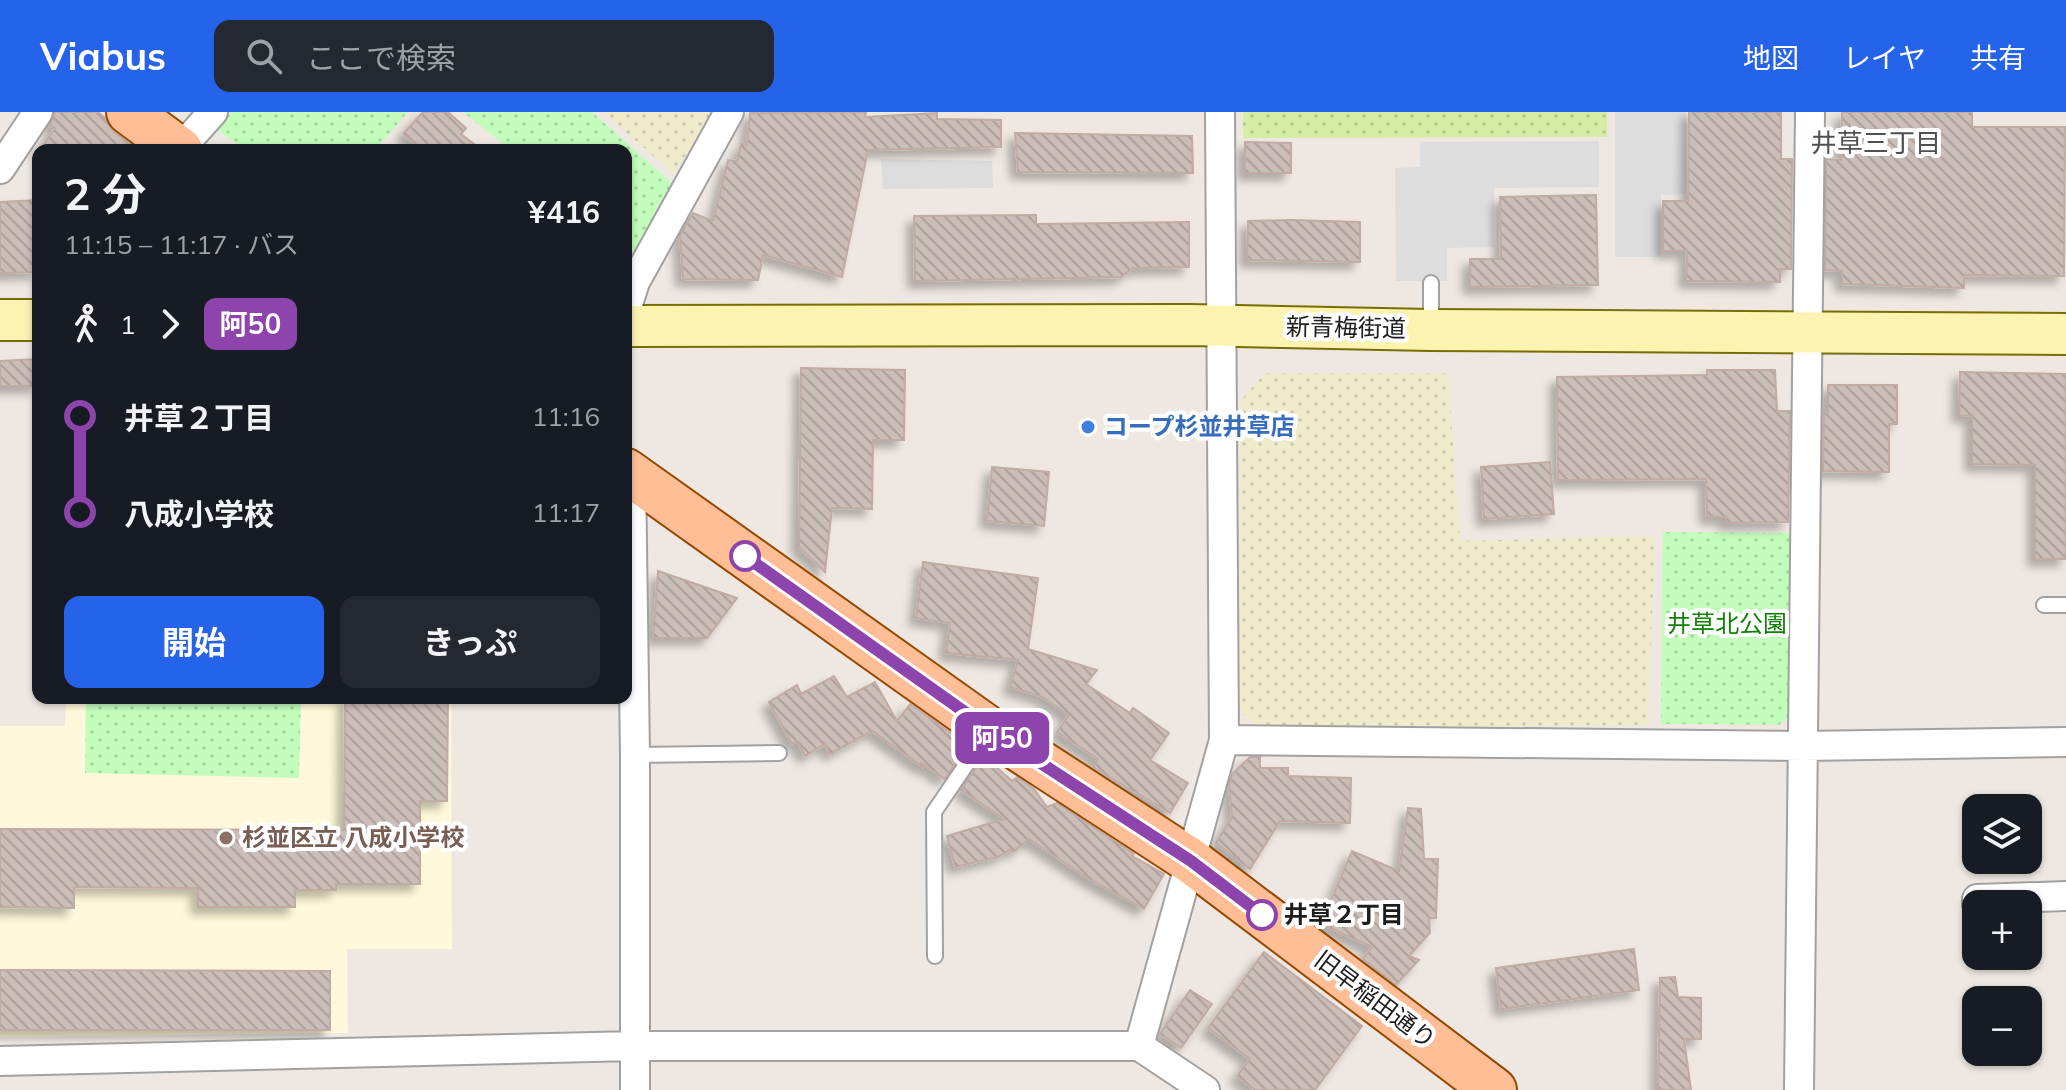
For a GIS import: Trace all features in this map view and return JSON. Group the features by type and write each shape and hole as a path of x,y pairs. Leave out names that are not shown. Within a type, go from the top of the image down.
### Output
{"main road":[{"path":"129,112 172,144"},
{"path":"0,320 32,320"},
{"name":"新青梅街道","path":"632,326 1221,326 2066,334"},
{"name":"旧早稲田通り","path":"632,474 990,730 1191,861 1494,1090"}],"street":[{"path":"0,169 38,112"},
{"path":"185,144 213,112"},
{"path":"632,291 729,112"},
{"path":"1139,1046 1224,740 1220,112"},
{"path":"1799,1090 1810,112"},
{"path":"632,614 635,1090"},
{"path":"1224,740 1803,746 2066,742 2066,759"},
{"path":"2042,897 2066,896"},
{"path":"0,1061 635,1046 1139,1046 1205,1090"}],"lane":[{"path":"1431,283 1431,330"},
{"path":"2044,605 2066,605"},
{"path":"935,956 934,812 990,730"},
{"path":"635,755 779,753"}],"shaded area":[{"path":"603,112 712,112 674,174"},
{"path":"1615,112 1686,112 1686,194 1661,195 1661,257 1615,257"},
{"path":"1599,141 1599,187 1494,188 1494,247 1447,248 1447,281 1396,281 1395,168 1420,167 1420,142"},
{"path":"881,159 992,161 993,188 883,189"},
{"path":"1265,373 1448,373 1460,541 1655,536 1648,725 1261,728 1240,711 1241,400"},
{"name":"杉並区立 八成小学校","path":"66,704 451,704 452,949 347,949 348,1033 0,1037 0,726 65,726"}],"green space":[{"path":"231,112 408,112 380,144 237,144 216,129"},
{"path":"463,112 592,112 628,144 503,144"},
{"path":"1243,112 1607,112 1607,137 1243,138"},
{"path":"632,148 672,183 632,259"},
{"name":"井草北公園","path":"1663,532 1792,533 1791,715 1779,725 1661,724"},
{"path":"86,704 301,704 299,778 85,773"}],"building":[{"path":"55,112 98,112 114,132 130,144 44,144 55,128 50,125"},
{"path":"423,112 448,112 466,128 461,134 474,144 416,144 403,134"},
{"path":"866,112 865,117 937,113 937,119 1001,120 1001,147 868,150 842,277 763,255 758,280 683,279 680,235 693,213 713,221 728,160 737,161 741,144 747,145 750,113"},
{"path":"1689,112 1781,112 1781,159 1792,159 1791,269 1780,269 1780,282 1686,281 1687,251 1663,251 1663,201 1688,201"},
{"path":"1842,112 1972,112 1972,127 2065,127 2064,276 1964,275 1964,288 1842,284 1842,271 1825,270 1826,159 1841,160"},
{"path":"1015,133 1192,136 1193,173 1018,172"},
{"path":"1245,142 1291,143 1291,173 1245,173"},
{"path":"1596,195 1598,285 1470,287 1470,259 1501,259 1500,197"},
{"path":"32,200 32,272 0,273 0,202"},
{"path":"1036,215 1036,224 1189,222 1189,267 1133,268 1121,277 915,281 914,216"},
{"path":"1248,221 1360,222 1360,262 1247,260"},
{"path":"32,359 32,386 0,386 0,361"},
{"path":"801,368 905,370 904,440 873,440 872,509 832,508 825,572 799,547"},
{"path":"1707,370 1775,370 1777,411 1790,411 1788,522 1726,523 1726,517 1707,517 1706,479 1558,480 1557,377 1707,375"},
{"path":"1960,372 2066,374 2066,559 2035,559 2035,465 1972,464 1972,415 1959,416"},
{"path":"1828,385 1897,385 1897,424 1889,424 1889,472 1823,471 1824,412 1828,412"},
{"path":"1550,462 1554,514 1484,519 1481,467"},
{"path":"992,467 1049,472 1044,526 987,521"},
{"path":"923,562 1038,578 1028,649 1097,670 1086,684 1130,713 1133,708 1169,733 1150,760 1188,783 1170,813 1093,767 1098,759 1057,732 1069,715 1040,696 1010,687 1018,660 946,653 950,623 916,618"},
{"path":"658,571 737,598 707,638 653,638"},
{"path":"834,676 847,697 875,682 897,721 910,704 968,745 945,779 872,731 830,754 825,744 805,756 797,741 792,744 769,702 797,685 801,694"},
{"path":"345,704 448,704 447,801 420,801 420,884 336,884 336,890 295,890 295,907 198,907 198,888 74,887 74,908 0,907 0,829 344,830"},
{"path":"984,756 1012,781 1017,777 1034,789 1047,807 1057,803 1134,854 1132,856 1164,874 1144,909 1091,880 1029,839 1013,852 1011,849 998,857 955,867 947,836 1004,819 961,790"},
{"path":"1250,757 1260,757 1260,768 1288,768 1288,776 1351,778 1350,823 1280,821 1250,869 1216,843 1232,817 1229,785 1232,774"},
{"path":"1408,808 1421,809 1424,859 1438,859 1436,918 1429,918 1430,933 1409,956 1419,960 1396,985 1363,959 1372,947 1321,924 1352,851 1399,871"},
{"path":"1634,949 1639,990 1501,1009 1496,968"},
{"path":"1264,952 1362,1026 1315,1090 1255,1090 1237,1076 1250,1059 1208,1028"},
{"path":"0,970 330,971 330,1030 0,1030"},
{"path":"1675,977 1678,997 1701,998 1701,1039 1684,1039 1691,1090 1658,1090 1660,978"},
{"path":"1190,990 1212,1004 1181,1048 1160,1034"}],"bus line":[{"name":"阿50","path":"745,556 990,730 1191,861 1262,915"}],"place":[{"name":"コープ杉並井草店","path":"1088,427"},
{"name":"杉並区立 八成小学校","path":"226,838"},
{"name":"井草２丁目","path":"1262,915"}],"district":[{"name":"井草三丁目","path":"1876,143"}]}
